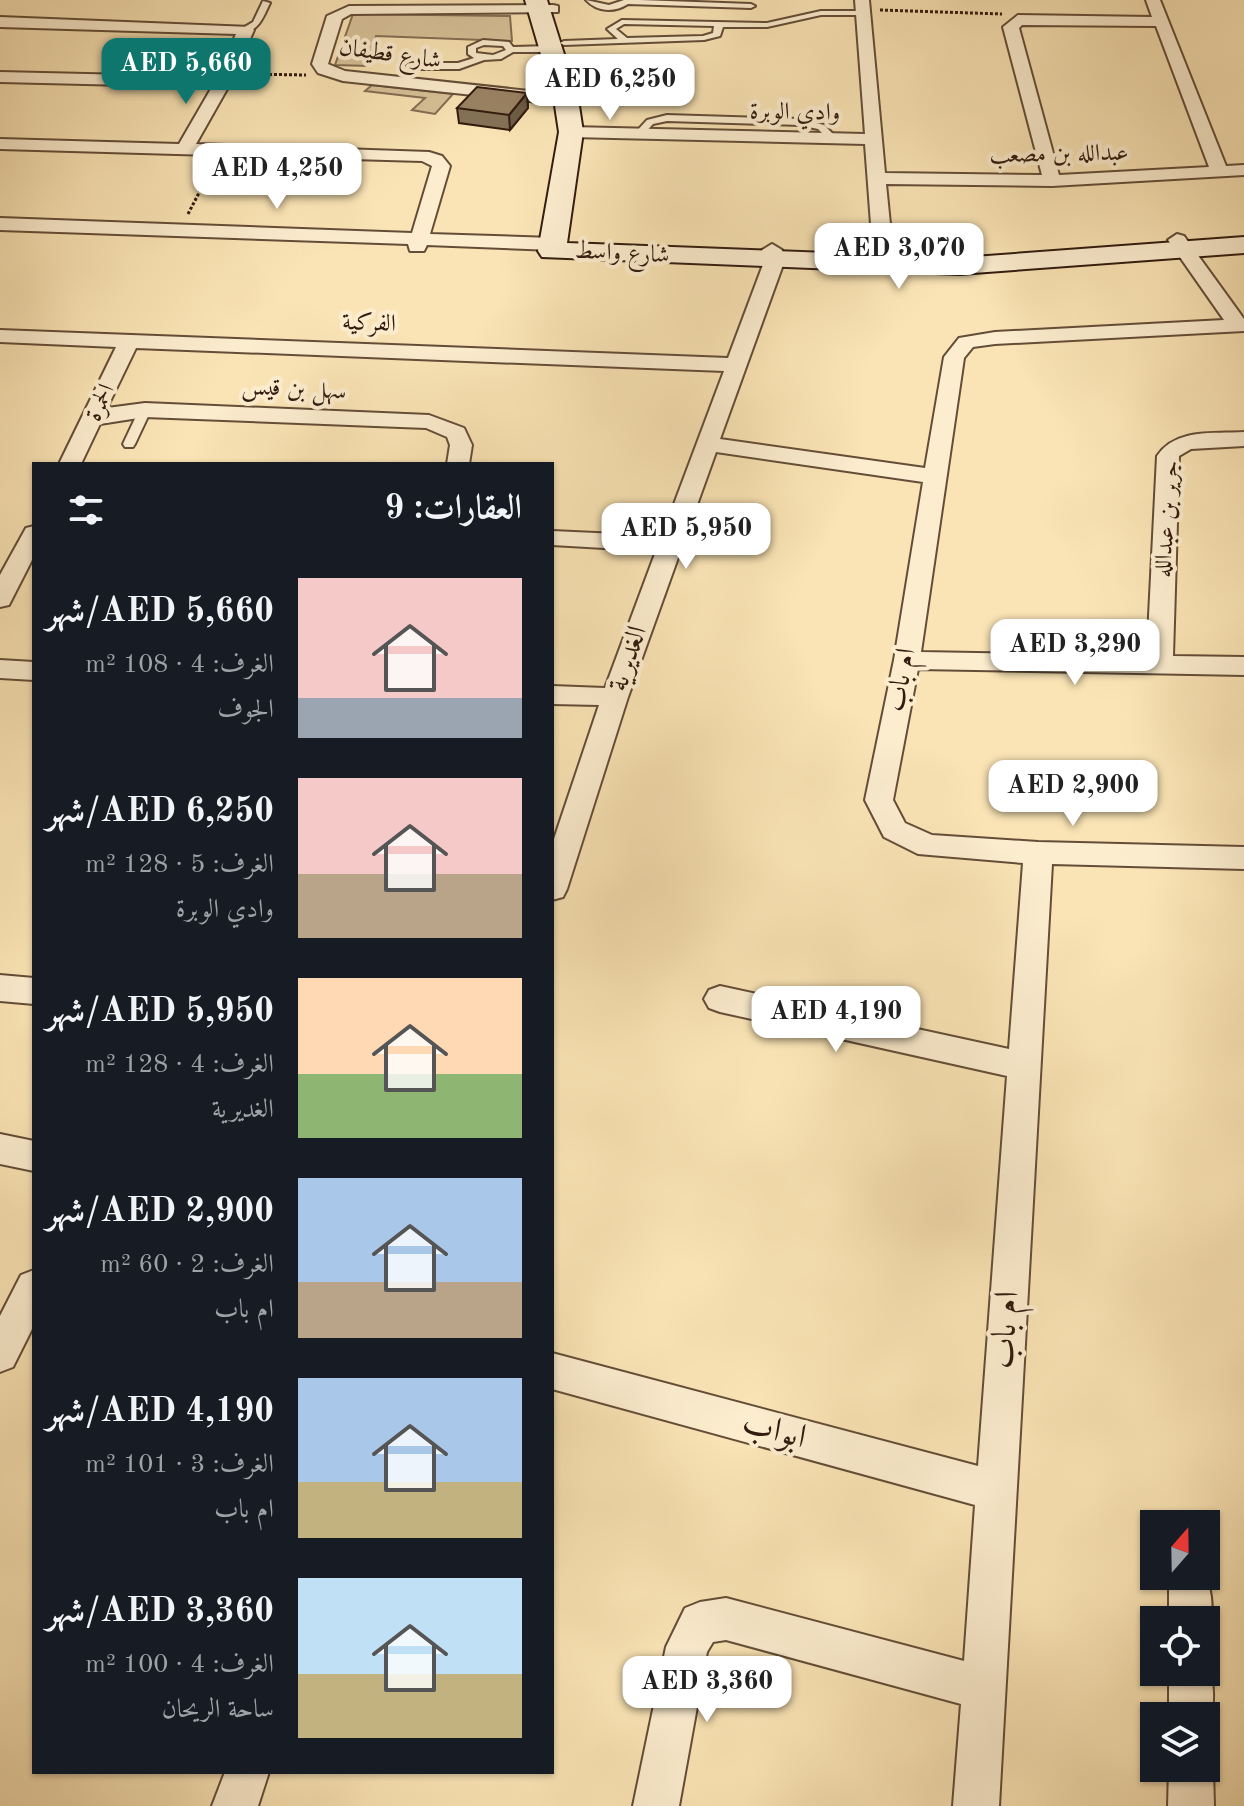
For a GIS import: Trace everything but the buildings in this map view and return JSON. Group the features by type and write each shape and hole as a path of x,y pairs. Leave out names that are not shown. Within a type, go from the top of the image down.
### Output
{"street":[{"path":"1153,0 1220,172"},
{"path":"544,5 573,98 579,132 582,184 560,248"},
{"name":"شارع قطيفان","path":"544,5 349,10 335,16 320,64 324,70 343,76 573,98"},
{"path":"863,8 884,259"},
{"path":"1052,181 1011,27 1018,20 1162,22"},
{"path":"0,22 246,30 225,78 185,149"},
{"path":"0,77 225,78"},
{"name":"وادي الوبرة","path":"579,132 642,129 829,134 873,139"},
{"path":"0,144 423,156 436,160 441,166 418,242"},
{"name":"عبدالله بن مصعب","path":"875,178 1052,181 1244,170"},
{"name":"شارع واسط","path":"5,234 181,230 884,259 960,266 1180,245 1244,235"},
{"name":"شارع واسط","path":"5,234 418,242"},
{"name":"شارع واسط","path":"1180,245 1244,245"},
{"name":"ام باب","path":"1180,245 1241,325"},
{"name":"الغديرية","path":"554,883 615,697 773,256"},
{"name":"ام باب","path":"1241,325 995,338 966,342 954,357 907,660 879,800 894,830 928,846 1038,853 1244,858"},
{"name":"الفركية","path":"0,336 735,365"},
{"name":"الحمرة","path":"71,462 129,341"},
{"name":"سهل بن قيس","path":"94,419 119,412 145,410 429,422 456,433 461,445 458,462"},
{"name":"جرير بن عبدالله","path":"1160,664 1168,456 1174,447 1188,442 1244,439"},
{"path":"707,444 937,477"},
{"path":"0,599 32,537"},
{"path":"554,538 669,544"},
{"path":"907,660 1244,666"},
{"path":"0,669 32,671"},
{"path":"554,695 615,697"},
{"name":"ام باب","path":"976,1806 1038,853"},
{"path":"0,988 32,991"},
{"path":"720,999 1023,1066"},
{"path":"0,1149 32,1156"},
{"path":"0,1353 32,1291"},
{"name":"ابواب","path":"554,1372 996,1491"},
{"path":"656,1806 687,1647 700,1623 726,1619 983,1688"},
{"path":"235,1806 246,1774"},
{"path":"1191,1782 1191,1806"}],"lane":[{"path":"590,0 605,8 620,7 628,1 751,6"},
{"path":"246,30 256,23 266,3"},
{"path":"623,39 611,29 622,22 767,25 821,13 863,8"},
{"path":"511,50 506,44 491,42 472,47 472,54 499,57 511,50 623,39 704,38 717,34 719,24"},
{"path":"411,66 459,66 484,57"},
{"path":"129,444 145,410"}],"path":[{"path":"863,8 1007,14 1018,20"},
{"path":"225,78 305,75 324,70"},
{"path":"181,230 221,151"}],"shaded area":[{"path":"353,14 510,16 512,41 376,36 369,66 335,65"},
{"path":"372,85 453,94 435,114 412,110 425,98 365,91"}]}
